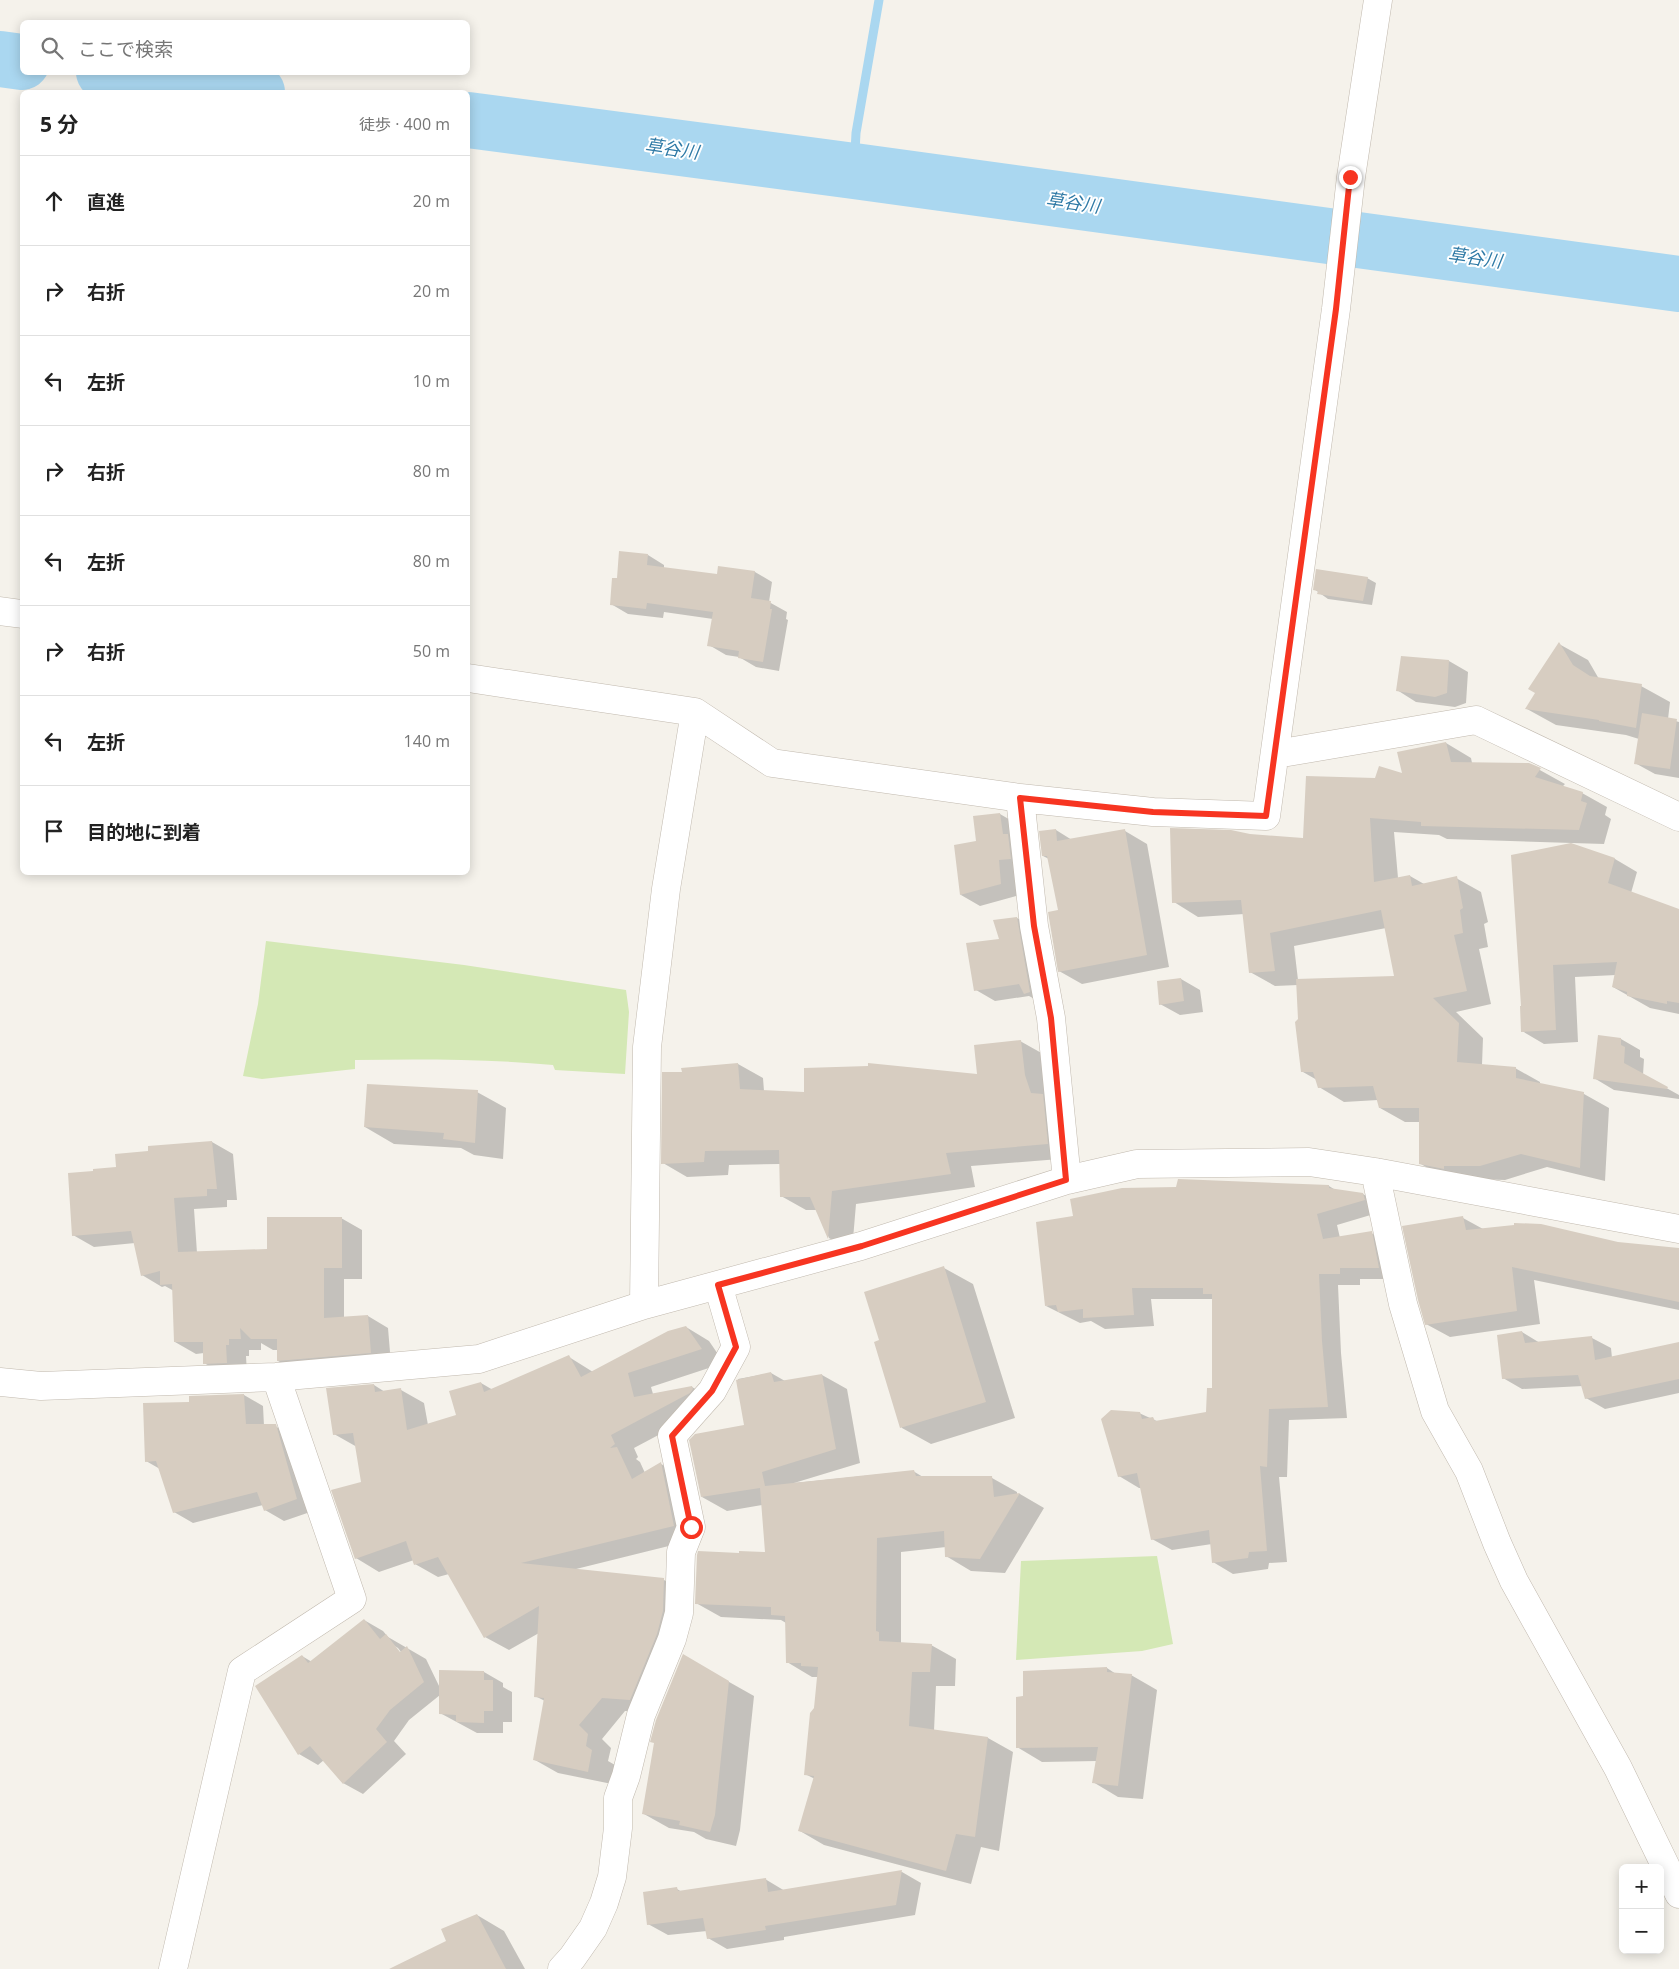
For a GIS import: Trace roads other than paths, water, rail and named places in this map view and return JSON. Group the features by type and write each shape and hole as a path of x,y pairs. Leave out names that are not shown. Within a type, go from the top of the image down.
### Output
{"street":[{"path":"470,678 695,712 772,763 1020,798 1153,812 1266,816 1336,309 1350,177 1378,0"},
{"path":"0,611 20,614"},
{"path":"644,1306 647,1047 666,889 695,712"},
{"path":"1276,754 1476,720 1679,817"},
{"path":"1020,798 1034,926 1051,1018 1066,1180"},
{"path":"0,1382 41,1386 276,1378 478,1359 644,1306 862,1246 1066,1180 1137,1164 1309,1162 1375,1172 1679,1229"},
{"path":"1375,1172 1403,1304 1435,1412 1469,1471 1496,1543 1514,1581 1618,1768 1679,1894"},
{"path":"562,1969 593,1928 604,1903 612,1877 618,1828 618,1798 626,1776 641,1715 672,1639 679,1613 682,1552 691,1527 672,1436 712,1391 736,1347 718,1285"},
{"path":"173,1969 242,1671 352,1599 276,1378"}],"waterway":[{"path":"854,171 856,133 879,0"},
{"name":"草谷川","path":"0,59 20,62"},
{"name":"草谷川","path":"127,75 242,90"},
{"name":"草谷川","path":"470,120 1679,284"}]}
